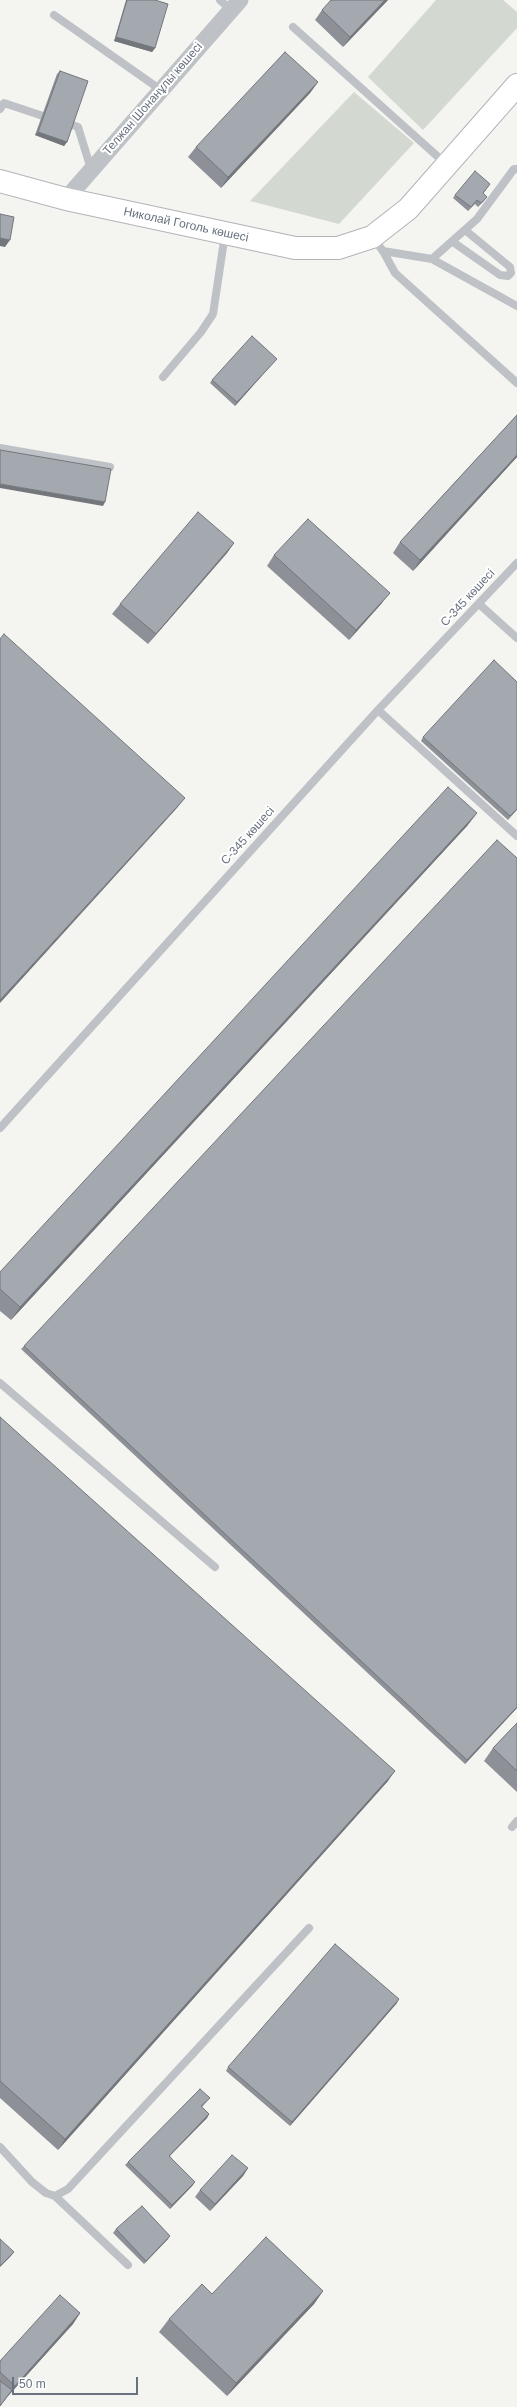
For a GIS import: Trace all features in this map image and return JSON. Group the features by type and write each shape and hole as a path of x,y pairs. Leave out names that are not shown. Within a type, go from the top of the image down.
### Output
{"main road":[{"name":"Николай Гоголь көшесі","path":"0,182 66,199 295,248 338,248 378,244 517,85"}],"street":[{"name":"Телжан Шонанұлы көшесі","path":"66,199 161,90 231,3"}],"lane":[{"path":"54,15 161,90"},
{"path":"293,27 447,165"},
{"path":"0,109 4,103 78,127 91,169"},
{"path":"432,259 453,242 477,219 516,167"},
{"path":"453,242 500,275 508,276 511,273 510,267 465,230"},
{"path":"163,377 201,332 213,314 226,234"},
{"path":"378,244 432,259 517,306"},
{"path":"378,244 395,273 517,383"},
{"path":"0,448 110,467"},
{"name":"С-345 көшесі","path":"0,1128 378,710 517,563"},
{"path":"479,604 517,638"},
{"path":"378,710 517,836"},
{"path":"0,1383 215,1568"},
{"path":"54,2196 68,2189 79,2179 130,2119 309,1928"},
{"path":"0,2147 32,2182 46,2193 54,2196 128,2265"}],"shaded area":[{"path":"436,0 503,0 517,12 517,28 423,130 368,77"},
{"path":"354,92 414,143 339,224 250,201"}],"building":[{"path":"127,0 155,0 168,4 155,48 116,37"},
{"path":"331,0 385,0 350,37 322,10"},
{"path":"285,52 318,82 228,177 196,147"},
{"path":"60,71 88,81 67,142 38,132"},
{"path":"475,171 490,184 483,193 487,197 481,203 477,200 471,207 455,195"},
{"path":"0,214 14,217 10,240 0,238"},
{"path":"252,336 277,359 237,402 212,380"},
{"path":"517,415 517,455 420,560 400,542"},
{"path":"0,450 111,469 105,502 0,484"},
{"path":"198,512 234,543 156,634 120,604"},
{"path":"308,519 390,593 356,630 274,555"},
{"path":"4,634 185,798 0,1000 0,639"},
{"path":"494,660 517,682 517,809 510,816 423,737"},
{"path":"448,787 477,813 20,1307 0,1289 0,1272"},
{"path":"497,840 517,858 517,1707 467,1760 24,1346"},
{"path":"0,1417 395,1771 65,2139 0,2081"},
{"path":"517,1723 517,1771 493,1748"},
{"path":"335,1944 399,1999 292,2122 228,2067"},
{"path":"200,2089 210,2098 201,2106 209,2114 169,2156 195,2182 172,2205 128,2162"},
{"path":"232,2155 248,2168 215,2204 200,2190"},
{"path":"142,2206 170,2236 146,2261 116,2229"},
{"path":"266,2237 323,2291 236,2383 169,2319 202,2284 212,2294"},
{"path":"0,2239 14,2252 0,2266"},
{"path":"60,2295 80,2313 15,2386 0,2372 0,2361"},
{"path":"0,2381 12,2390 0,2406"}]}
